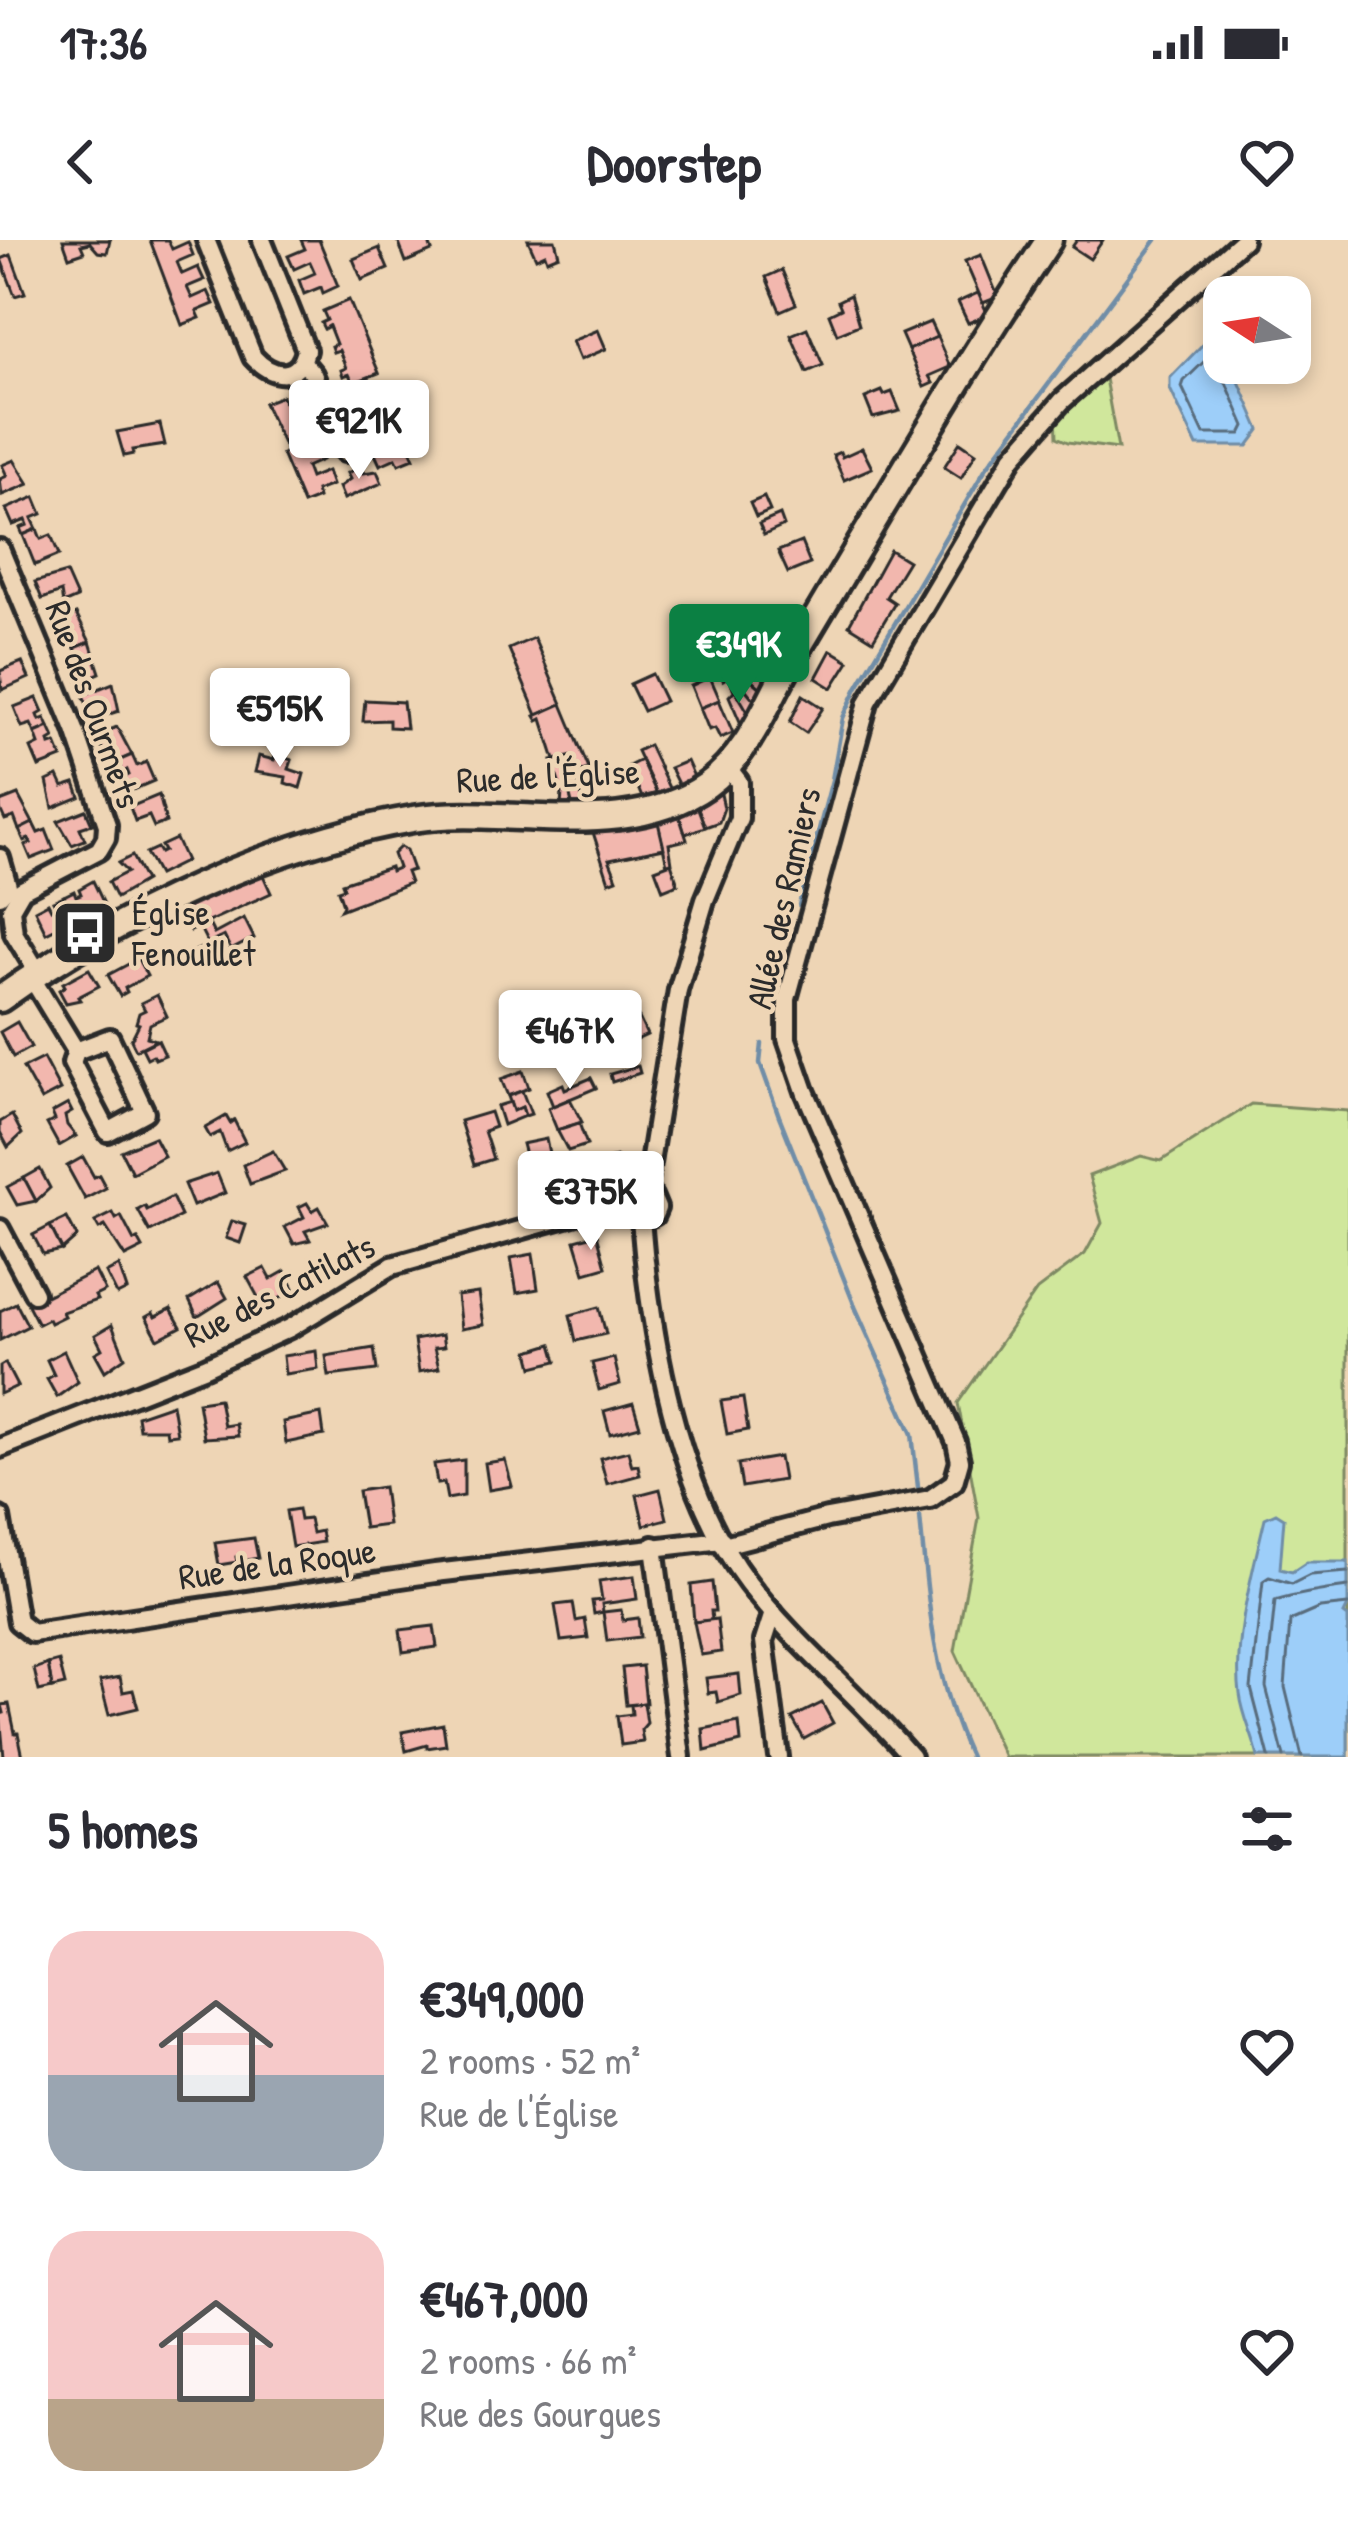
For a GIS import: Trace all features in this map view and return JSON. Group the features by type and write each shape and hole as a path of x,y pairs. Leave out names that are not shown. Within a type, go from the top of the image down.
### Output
{"main road":[{"name":"Rue de l'Église","path":"0,999 35,974 167,903 334,838 420,818 629,813 686,796 728,768 742,752 796,651 1049,240"}],"street":[{"path":"206,240 253,357 265,370 280,375 293,372 306,350 262,240"},
{"name":"Allée des Ramiers","path":"723,1543 930,1499 954,1482 960,1461 956,1442 787,1039 787,999 857,728 990,494 1036,428 1109,356 1243,240"},
{"path":"303,362 313,374 345,452"},
{"name":"Rue des Ourmets","path":"0,550 75,730 107,825 99,850 4,899"},
{"path":"728,768 739,782 739,818 704,900 678,990 638,1206 653,1342 712,1522 734,1562 772,1613 868,1706 911,1757"},
{"path":"0,858 14,933 36,985 76,1051 72,1064 108,1132 146,1112 110,1038 76,1051"},
{"name":"Rue des Catilats","path":"0,1448 268,1338 392,1266 594,1211 638,1206"},
{"path":"0,1229 34,1293"},
{"name":"Rue de la Roque","path":"0,1517 18,1622 32,1633 435,1573 654,1546 723,1543"},
{"name":"Rue de la Roque","path":"654,1546 712,1522"},
{"name":"Allée des Ramiers","path":"734,1562 767,1534"},
{"path":"654,1546 681,1757"},
{"path":"772,1613 764,1641 779,1757"}],"green space":[{"path":"1104,373 1118,449 1057,437 1056,416"},
{"path":"1251,1104 1348,1111 1348,1757 1004,1757 955,1651 979,1518 958,1403 1037,1290 1085,1254 1102,1223 1089,1176 1141,1156 1161,1161"}],"water":[{"path":"1203,344 1203,384 1240,384 1260,430 1248,446 1197,446 1170,389 1170,378"},
{"path":"1276,1513 1284,1518 1280,1569 1292,1572 1307,1562 1348,1562 1344,1614 1348,1617 1348,1757 1258,1757 1243,1710 1239,1651 1245,1606 1265,1518"}],"building":[{"path":"63,240 110,240 107,253 98,252 90,243 81,245 84,252 69,257"},
{"path":"150,240 168,240 172,249 188,242 193,255 177,262 182,274 198,267 204,280 187,287 192,298 208,291 214,304 197,311 200,318 182,325"},
{"path":"301,240 319,240 338,286 304,294 299,280 315,273 310,262 294,269 288,256 305,249"},
{"path":"428,240 432,251 406,262 398,241"},
{"path":"528,240 555,240 559,255 536,258"},
{"path":"1077,240 1103,240 1090,259 1072,247"},
{"path":"379,248 388,269 362,280 353,259"},
{"path":"11,255 25,293 15,296 1,259"},
{"path":"981,255 998,297 983,303 965,261"},
{"path":"782,270 796,304 780,311 766,277"},
{"path":"978,293 988,315 968,323 958,302"},
{"path":"850,295 859,325 837,334 829,314 841,308 838,301"},
{"path":"349,300 379,373 353,383 349,374 343,376 341,370 346,368 339,350 333,352 331,346 336,344 329,326 324,329 321,323 327,320 323,311"},
{"path":"930,322 937,337 908,350 901,334"},
{"path":"807,328 823,365 807,372 791,335"},
{"path":"598,330 606,349 580,360 572,341"},
{"path":"937,337 950,367 929,376 933,383 924,387 908,350"},
{"path":"381,384 414,458 399,464 396,458 380,465 374,452 391,445 384,434 367,441 362,428 378,421 373,409 357,416 352,403 368,396 365,390"},
{"path":"882,391 884,395 892,392 900,411 873,418 865,398"},
{"path":"301,395 306,408 289,415 294,427 311,420 316,433 300,440 298,448 300,453 317,447 322,460 306,467 310,478 327,471 332,485 316,491 318,498 303,504 282,454 287,452 264,403"},
{"path":"160,424 165,445 132,450 133,454 124,456 117,432"},
{"path":"960,442 976,453 961,478 944,467"},
{"path":"862,448 872,468 844,480 833,455 840,452 842,457"},
{"path":"14,460 29,484 2,495 0,479 7,476 2,465"},
{"path":"361,467 363,473 377,471 382,483 344,499 339,487 350,479 347,473"},
{"path":"35,497 42,514 32,518 37,529 23,535 20,528 28,525 26,520 13,525 6,509"},
{"path":"764,497 770,511 756,517 750,503"},
{"path":"780,515 784,526 764,535 759,524"},
{"path":"37,529 41,539 51,535 59,555 35,565 23,535"},
{"path":"801,542 810,564 788,573 778,551"},
{"path":"890,550 908,561 886,597 895,603 873,640 849,625"},
{"path":"66,573 77,598 63,604 61,592 42,599 35,582"},
{"path":"76,614 90,642 75,648 70,636 62,639 55,622"},
{"path":"767,627 790,641 772,673 760,666 738,680 733,674 723,680 718,668 727,665 730,670 748,659"},
{"path":"534,638 562,704 537,715 509,649"},
{"path":"90,642 100,673 79,682 72,664 81,661 75,648"},
{"path":"831,650 849,661 832,688 816,678"},
{"path":"22,662 29,678 2,690 0,671"},
{"path":"760,666 772,673 762,689 746,675"},
{"path":"652,674 665,701 643,711 630,684"},
{"path":"746,675 762,689 755,701 738,680"},
{"path":"710,677 720,700 700,708 691,686"},
{"path":"737,679 755,701 748,712 731,683"},
{"path":"113,683 119,711 107,715 102,703 89,709 83,695"},
{"path":"735,690 748,712 741,724 729,696"},
{"path":"803,695 823,708 806,733 790,722"},
{"path":"37,698 43,712 38,715 40,720 45,718 49,727 35,733 31,724 22,727 14,707"},
{"path":"365,700 403,702 406,728 389,727 389,720 363,721"},
{"path":"719,700 733,733 720,738 715,728 709,730 700,708"},
{"path":"562,704 589,769 578,772 573,756 555,760 542,719 535,716"},
{"path":"49,727 54,738 50,745 56,743 62,758 39,767 31,748 39,744 35,733"},
{"path":"117,727 132,755 118,761 112,749 104,752 97,735"},
{"path":"649,745 670,790 658,796 637,751"},
{"path":"132,755 137,766 146,762 154,781 130,791 124,777 129,775 127,770 122,773 118,761"},
{"path":"275,755 292,760 289,769 304,774 300,788 285,783 286,777 255,772 259,756 274,760"},
{"path":"562,759 573,808 561,807 562,792 552,761"},
{"path":"641,760 658,796 643,800 629,766"},
{"path":"687,761 695,779 679,786 670,768"},
{"path":"58,776 63,787 75,783 80,797 53,808 47,781"},
{"path":"574,782 585,808 573,808 567,783"},
{"path":"721,794 724,808 719,822 705,827 696,803"},
{"path":"18,795 33,823 19,830 14,817 5,820 0,809 0,802"},
{"path":"159,795 166,822 154,827 149,816 135,821 130,807"},
{"path":"696,803 705,827 685,834 677,809"},
{"path":"677,809 687,840 669,844 672,863 667,865 657,818"},
{"path":"86,810 92,824 80,828 85,840 72,845 58,821"},
{"path":"657,818 664,848 609,859 617,879 609,882 591,826"},
{"path":"33,823 38,833 46,830 54,850 31,859 25,845 31,843 24,841 19,830"},
{"path":"176,839 186,861 158,875 146,853 157,848 160,853 164,851 161,846"},
{"path":"400,847 406,850 413,870 406,872 410,883 340,910 342,883 398,868 393,854"},
{"path":"132,856 145,881 116,898 108,882 127,872 118,863"},
{"path":"671,863 678,884 663,890 655,869"},
{"path":"262,873 271,893 208,922 214,934 244,918 254,938 231,950 224,936 208,944 199,926 190,931 180,910"},
{"path":"93,881 104,904 85,913 81,905 71,910 64,896 74,891 76,896 81,894 79,889"},
{"path":"64,896 71,910 60,916 64,924 46,933 35,910 48,903 51,909 56,906 53,901"},
{"path":"218,939 224,953 201,964 195,951"},
{"path":"138,959 147,976 120,996 108,975"},
{"path":"89,969 99,986 78,997 80,1000 66,1003 59,990 63,983"},
{"path":"157,995 167,1016 150,1024 147,1037 156,1040 136,1050 131,1040 139,1013 145,1010 141,1003"},
{"path":"638,1016 647,1035 621,1047 612,1028"},
{"path":"17,1022 31,1047 13,1057 0,1032"},
{"path":"158,1040 165,1055 147,1058 142,1048"},
{"path":"43,1058 60,1090 41,1100 23,1068"},
{"path":"638,1066 640,1073 612,1082 610,1074"},
{"path":"523,1071 529,1088 508,1096 501,1079"},
{"path":"591,1078 596,1088 553,1106 547,1091"},
{"path":"522,1091 531,1114 525,1116 522,1107 513,1111 508,1096"},
{"path":"570,1099 582,1122 557,1130 548,1108"},
{"path":"510,1102 513,1111 522,1107 525,1116 503,1125 497,1106"},
{"path":"68,1104 72,1112 65,1116 67,1125 76,1136 59,1146 47,1124 55,1120 52,1113"},
{"path":"490,1112 495,1127 484,1131 493,1159 474,1165 460,1121"},
{"path":"12,1115 22,1134 8,1147 0,1122"},
{"path":"226,1116 230,1123 234,1120 245,1142 227,1151 220,1132 210,1137 205,1128"},
{"path":"579,1123 587,1145 568,1151 557,1130"},
{"path":"154,1137 164,1156 132,1173 121,1151"},
{"path":"546,1139 550,1158 526,1159 522,1144"},
{"path":"273,1151 285,1171 250,1184 243,1165"},
{"path":"83,1157 106,1188 85,1199 67,1166"},
{"path":"617,1157 621,1175 606,1179 608,1186 600,1188 596,1174 604,1172 602,1160"},
{"path":"584,1164 589,1183 573,1186 575,1194 567,1196 564,1181 572,1179 569,1168"},
{"path":"40,1169 50,1188 36,1201 24,1178"},
{"path":"217,1173 225,1193 193,1206 184,1184"},
{"path":"546,1173 549,1185 556,1183 559,1197 551,1199 550,1191 534,1195 531,1184 524,1186 521,1179"},
{"path":"24,1178 36,1201 17,1205 7,1187"},
{"path":"172,1197 181,1216 150,1232 138,1210"},
{"path":"307,1203 312,1211 319,1207 328,1223 305,1231 310,1240 294,1244 285,1227 304,1217 299,1207"},
{"path":"113,1213 116,1219 121,1216 143,1248 125,1257 105,1226 99,1229 95,1222"},
{"path":"67,1218 77,1237 62,1250 50,1226"},
{"path":"232,1221 246,1225 240,1243 226,1238"},
{"path":"50,1226 62,1250 43,1254 33,1235"},
{"path":"597,1234 606,1267 585,1273 575,1240"},
{"path":"533,1254 538,1289 517,1293 511,1258"},
{"path":"119,1266 127,1290 117,1295 106,1273"},
{"path":"265,1268 271,1279 285,1271 295,1290 275,1301 271,1293 259,1299 247,1277"},
{"path":"95,1271 105,1291 95,1296 97,1300 38,1324 28,1305"},
{"path":"218,1282 227,1298 197,1317 189,1300"},
{"path":"478,1293 483,1325 461,1329 457,1296"},
{"path":"16,1303 28,1326 0,1340 0,1311"},
{"path":"599,1307 606,1334 576,1341 570,1315"},
{"path":"171,1309 181,1327 158,1339 146,1317"},
{"path":"112,1325 125,1357 105,1371 95,1353 102,1349 95,1335"},
{"path":"442,1335 444,1347 434,1348 439,1368 419,1372 414,1340"},
{"path":"552,1344 557,1361 533,1367 529,1351"},
{"path":"374,1348 377,1370 329,1376 326,1356"},
{"path":"64,1351 78,1382 57,1397 47,1379 54,1375 47,1360"},
{"path":"316,1351 318,1369 285,1374 283,1356"},
{"path":"614,1358 620,1384 599,1390 592,1363"},
{"path":"5,1363 17,1386 0,1394 0,1366"},
{"path":"743,1398 748,1430 727,1434 721,1401"},
{"path":"219,1399 224,1426 236,1424 238,1436 204,1438 198,1402"},
{"path":"633,1403 640,1426 610,1434 604,1411"},
{"path":"172,1404 177,1434 139,1429 137,1416"},
{"path":"321,1414 324,1435 286,1443 283,1422"},
{"path":"628,1451 640,1475 607,1484 600,1458"},
{"path":"779,1457 783,1480 742,1487 738,1464"},
{"path":"464,1460 464,1496 447,1499 444,1483 437,1484 434,1464"},
{"path":"505,1460 512,1486 489,1490 485,1463"},
{"path":"383,1487 388,1525 364,1528 358,1491"},
{"path":"660,1489 667,1519 644,1525 637,1495"},
{"path":"298,1509 300,1520 309,1519 312,1533 321,1531 323,1542 292,1547 286,1511"},
{"path":"254,1538 258,1558 243,1561 242,1556 236,1557 237,1562 219,1565 215,1543"},
{"path":"634,1576 637,1599 602,1604 603,1612 594,1614 592,1601 602,1600 599,1581"},
{"path":"712,1582 712,1620 694,1622 691,1585"},
{"path":"573,1603 576,1621 585,1619 588,1638 561,1641 555,1605"},
{"path":"621,1610 623,1620 638,1618 640,1637 607,1641 603,1612"},
{"path":"717,1619 721,1652 701,1655 694,1622"},
{"path":"434,1626 437,1647 403,1652 400,1630"},
{"path":"59,1661 65,1685 52,1688 48,1664"},
{"path":"48,1664 52,1688 39,1691 34,1669"},
{"path":"642,1666 646,1703 626,1705 622,1668"},
{"path":"739,1674 741,1695 718,1702 716,1692 708,1693 706,1678"},
{"path":"120,1677 123,1692 133,1690 138,1708 109,1715 100,1681"},
{"path":"644,1703 643,1742 621,1745 617,1716 632,1714 631,1705"},
{"path":"822,1703 833,1723 804,1739 792,1718"},
{"path":"9,1704 23,1757 4,1757 0,1714 4,1713 2,1705"},
{"path":"739,1722 741,1742 705,1751 703,1729"},
{"path":"443,1724 446,1745 406,1751 402,1732"}],"waterway":[{"path":"799,905 843,718 857,688 986,468 1156,240"},
{"path":"762,1044 760,1063 779,1116 912,1434 918,1487"},
{"path":"920,1517 940,1669 970,1757"}],"place":[{"name":"Église Fenouillet","path":"85,933"}]}
